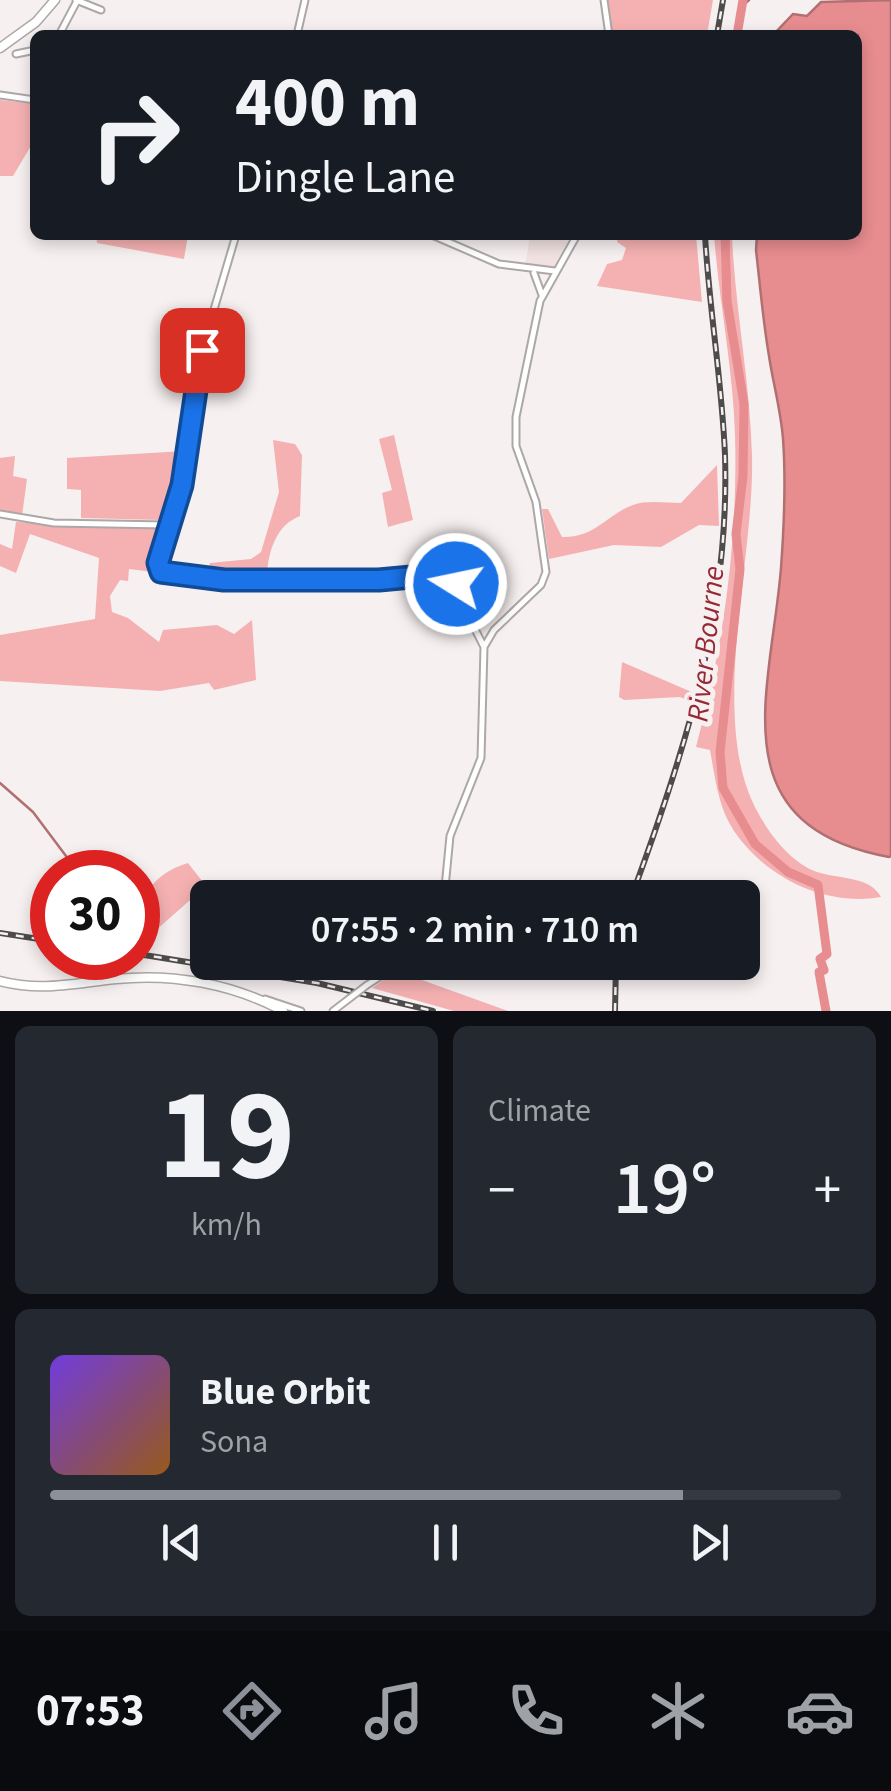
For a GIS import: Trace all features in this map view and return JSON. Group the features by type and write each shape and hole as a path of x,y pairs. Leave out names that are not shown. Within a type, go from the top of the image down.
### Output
{"street":[{"path":"0,48 33,24 54,0"},
{"path":"62,30 77,0 102,10"},
{"path":"299,30 306,0"},
{"path":"604,0 607,30"},
{"path":"16,54 30,51"},
{"path":"0,95 30,99"},
{"path":"235,240 202,350 182,485 166,525 158,563 161,572 224,580 379,580 444,574 456,584 484,647"},
{"path":"443,240 488,261 532,272 555,270"},
{"path":"446,880 450,836 481,758 484,647 489,636 541,585 546,572 536,502 515,439 521,375 542,296 574,240"},
{"path":"532,272 542,296"},
{"path":"0,514 60,524 166,525"},
{"path":"476,632 489,636"},
{"path":"0,981 42,989 119,978 169,979 230,988 283,1011"},
{"path":"333,1011 375,980"},
{"path":"262,1000 276,1000 301,1011"}],"shaded area":[{"path":"607,0 713,0 708,30 612,30"},
{"path":"891,0 889,857 835,840 798,816 777,784 767,747 765,705 781,568 784,471 757,240 862,240 862,30 778,30 793,14 807,16 821,2"},
{"path":"0,100 30,103 30,147 13,176 0,176"},
{"path":"97,240 187,240 184,259"},
{"path":"529,240 568,240 553,268 525,267"},
{"path":"696,240 702,302 597,286 607,264 622,260 626,248 617,242"},
{"path":"715,240 732,240 751,427 751,495 735,679 735,724 741,766 758,813 785,850 812,870 868,884 881,897 860,899 818,893 779,875 762,862 734,831 724,812 710,750 696,747 721,631 731,553 734,409"},
{"path":"394,435 413,520 388,527 382,493 392,490 379,439"},
{"path":"273,440 295,444 302,455 300,516 285,526 275,540 267,576 207,577 210,563 251,559 261,552 279,492"},
{"path":"184,451 172,502 161,520 81,518 81,490 67,489 67,458"},
{"path":"15,456 13,476 27,479 22,516 0,510 0,458"},
{"path":"717,465 719,526 699,525 661,547 614,545 549,559 542,509 548,509 562,537 583,534 633,505 681,503"},
{"path":"16,522 163,529 153,572 129,569 128,581 120,580 110,596 112,612 128,618 159,642 163,630 217,625 234,634 252,620 256,680 214,690 209,683 160,691 0,681 0,635 95,619 99,558 30,534 16,573 0,566 0,544 12,549"},
{"path":"622,662 694,693 692,702 680,697 624,700 619,697"},
{"path":"188,863 201,880 190,880 190,900 160,927 160,878"},
{"path":"384,980 422,980 508,1011 454,1011 372,988"}],"waterway":[{"name":"River Bourne","path":"738,30 743,0"},
{"name":"River Bourne","path":"740,8 749,0"},
{"name":"River Bourne","path":"725,240 727,301 744,404 743,476 736,534 740,569 720,752 723,788 755,844 788,872 818,885 827,954 820,959 824,970 819,972 826,1011"},
{"path":"0,783 33,812 62,850"}],"railway":[{"path":"718,30 723,0"},
{"path":"637,880 686,735 712,626 720,570 725,455 705,240"},
{"path":"0,933 30,938"},
{"path":"160,958 317,983 433,1011"},
{"path":"615,1011 616,980"}],"route":[{"path":"202,350 182,485 166,525 158,563 161,572 224,580 379,580 444,574 456,584"}]}
